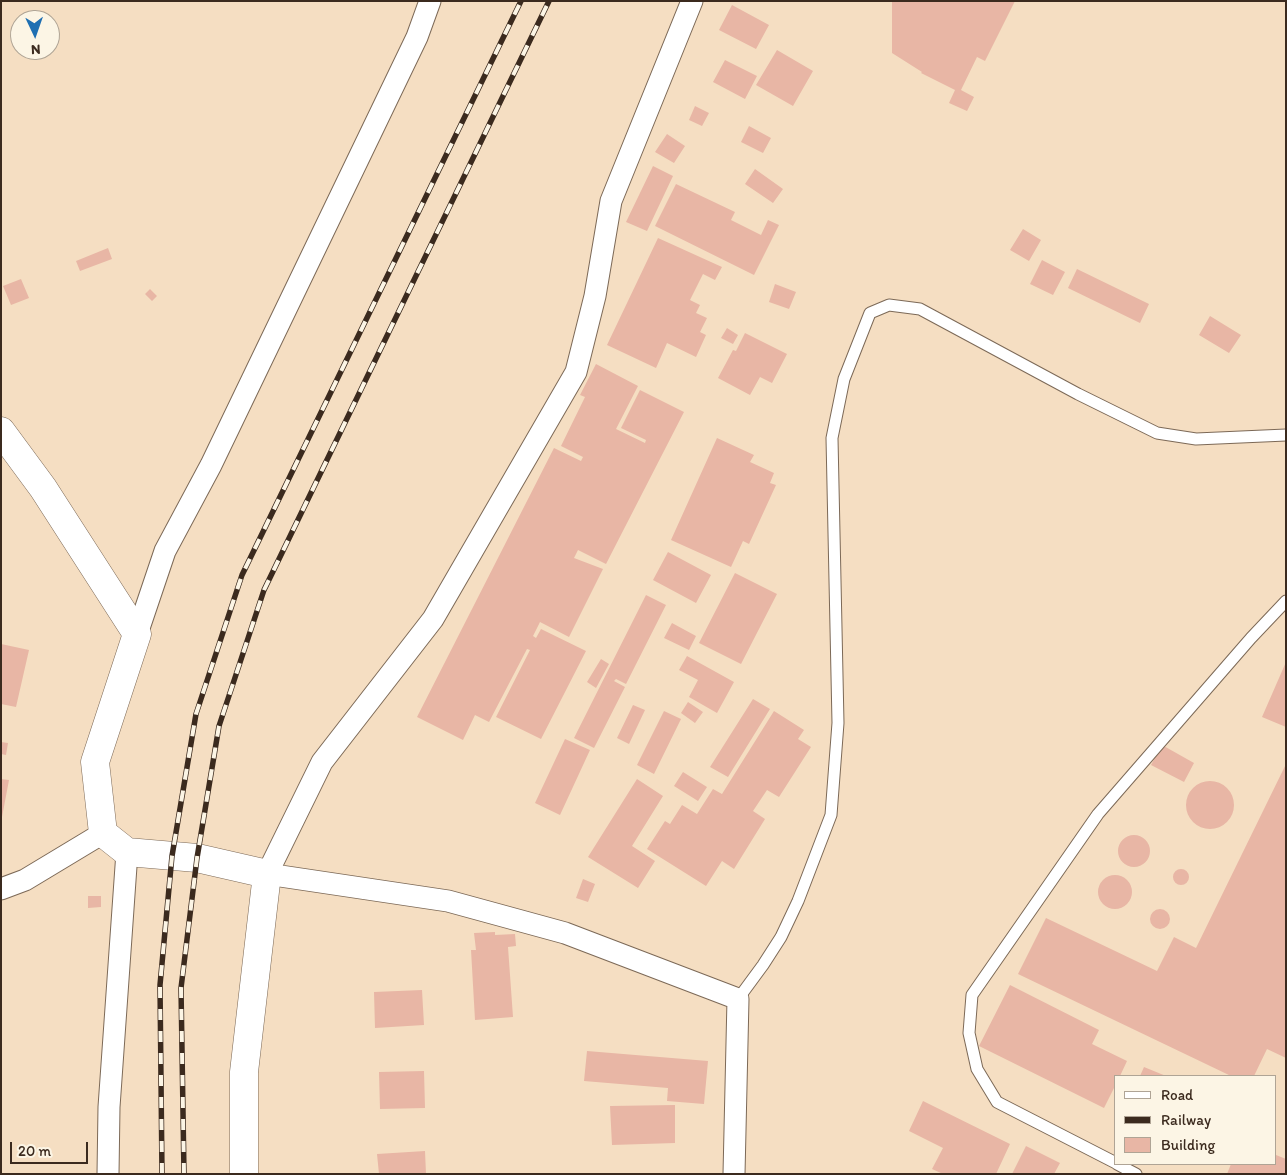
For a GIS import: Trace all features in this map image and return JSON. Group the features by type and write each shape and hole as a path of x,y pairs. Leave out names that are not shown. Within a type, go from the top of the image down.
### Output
{"street":[{"path":"430,1 417,37 220,448 165,551 95,762 103,833 127,852 197,858 267,874 448,901 565,934 738,999 734,1174"},
{"path":"244,1174 244,1072 267,874 322,762 433,619 576,372 595,296 611,202 692,1"},
{"path":"1,431 43,488 137,634"},
{"path":"1,888 25,880 103,833"},
{"path":"108,1174 109,1107 127,852"}],"lane":[{"path":"738,999 781,937 798,901 831,816 838,723 832,438 844,379 870,312 889,305 920,309 1078,394 1157,433 1196,439 1286,435"},
{"path":"1114,1163 997,1102 977,1069 969,1033 972,994 1098,814 1251,638 1286,602"},
{"path":"1118,1165 1136,1174"}],"building":[{"path":"892,1 1015,1 985,61 977,57 961,90 974,97 967,111 949,103 955,90 921,73 892,53"},
{"path":"732,5 769,25 756,49 719,30"},
{"path":"777,50 813,71 793,106 756,85"},
{"path":"725,60 757,76 745,99 713,82"},
{"path":"695,106 709,113 702,126 689,120"},
{"path":"749,126 771,138 763,153 741,142"},
{"path":"667,134 685,146 674,163 655,152"},
{"path":"653,166 673,176 647,231 626,222"},
{"path":"755,169 783,189 773,203 745,184"},
{"path":"676,184 735,212 731,220 761,235 768,220 779,225 754,275 655,226"},
{"path":"1023,229 1041,240 1029,261 1010,250"},
{"path":"658,238 722,267 715,280 703,274 690,300 700,305 696,313 707,318 700,332 706,335 696,357 667,343 656,368 607,345"},
{"path":"108,248 112,259 80,271 76,261"},
{"path":"1042,260 1065,272 1053,295 1030,284"},
{"path":"1077,269 1149,304 1140,323 1068,288"},
{"path":"21,279 29,298 11,305 3,286"},
{"path":"775,284 796,292 789,309 769,302"},
{"path":"150,289 157,296 152,301 145,294"},
{"path":"1210,316 1241,335 1229,353 1199,335"},
{"path":"727,328 738,335 733,344 721,338"},
{"path":"745,333 787,354 772,383 760,377 750,395 718,378 733,350 736,351"},
{"path":"596,364 638,386 616,429 645,443 646,440 621,428 640,390 684,412 606,564 578,550 574,558 603,569 569,637 540,622 533,636 536,638 541,629 586,651 541,739 496,717 530,650 527,649 489,722 475,715 463,740 417,717 554,448 581,461 583,457 561,446 585,397 580,395"},
{"path":"717,438 754,455 750,462 774,473 770,483 776,485 749,544 743,541 731,567 671,540"},
{"path":"668,552 711,575 696,603 653,580"},
{"path":"735,573 777,594 741,664 699,643"},
{"path":"646,595 666,605 626,684 616,679 614,681 625,687 594,748 574,738"},
{"path":"672,623 696,636 689,650 664,638"},
{"path":"1,644 29,650 16,707 1,704"},
{"path":"687,656 734,682 717,713 689,697 698,680 679,670"},
{"path":"601,659 609,664 596,688 587,682"},
{"path":"1286,662 1286,727 1262,717"},
{"path":"753,699 770,709 728,777 710,767"},
{"path":"688,702 703,712 695,723 681,713"},
{"path":"633,705 645,710 629,744 617,738"},
{"path":"664,711 681,719 654,774 637,765"},
{"path":"774,711 804,730 798,739 811,747 779,797 767,790 753,811 765,819 734,869 722,861 706,886 647,849 665,821 670,824 682,805 697,814 713,789 722,794"},
{"path":"565,739 590,750 560,815 535,803"},
{"path":"1,742 8,743 6,755 1,754"},
{"path":"1162,745 1194,763 1184,782 1151,765"},
{"path":"1286,764 1286,1058 1267,1049 1254,1075 1229,1075 1018,974 1046,918 1157,971 1174,937 1196,948"},
{"path":"683,772 707,787 698,801 674,786"},
{"path":"1,779 9,780 2,817 1,817"},
{"path":"637,779 663,796 632,846 655,861 638,888 588,857"},
{"path":"1210,781 1219,783 1227,788 1232,796 1234,805 1232,814 1227,822 1219,827 1210,829 1201,827 1193,822 1188,814 1186,805 1188,796 1193,788 1201,783"},
{"path":"1134,835 1140,836 1145,840 1149,845 1149,857 1145,862 1140,866 1134,867 1128,866 1123,862 1119,857 1118,851 1119,845 1123,840 1128,836"},
{"path":"1181,869 1189,877 1181,885 1173,877"},
{"path":"1115,875 1127,880 1132,892 1127,904 1115,909 1103,904 1098,892 1103,880"},
{"path":"583,879 595,884 588,902 576,898"},
{"path":"88,896 101,896 101,907 88,908"},
{"path":"1160,909 1167,912 1170,919 1167,926 1160,929 1153,926 1150,919 1153,912"},
{"path":"495,932 495,935 515,934 516,946 508,947 513,1017 475,1020 471,950 476,950 474,933"},
{"path":"1010,985 1099,1030 1092,1044 1127,1061 1120,1075 1114,1075 1114,1088 1104,1108 979,1046"},
{"path":"422,990 424,1025 375,1028 374,992"},
{"path":"587,1051 708,1061 704,1104 667,1101 668,1088 584,1081"},
{"path":"1144,1067 1164,1075 1140,1075"},
{"path":"424,1071 425,1108 380,1109 379,1072"},
{"path":"923,1101 1010,1144 996,1174 943,1174 932,1169 943,1148 909,1131"},
{"path":"675,1105 675,1143 612,1145 610,1106"},
{"path":"1026,1146 1060,1163 1054,1174 1012,1174"},
{"path":"425,1151 426,1174 379,1174 377,1154"},
{"path":"1277,1155 1286,1159 1286,1174 1227,1174 1231,1165 1277,1165"}],"railway":[{"path":"162,1174 160,985 172,856 196,714 242,575 521,1"},
{"path":"184,1174 181,988 197,858 219,726 264,590 549,1"}]}
